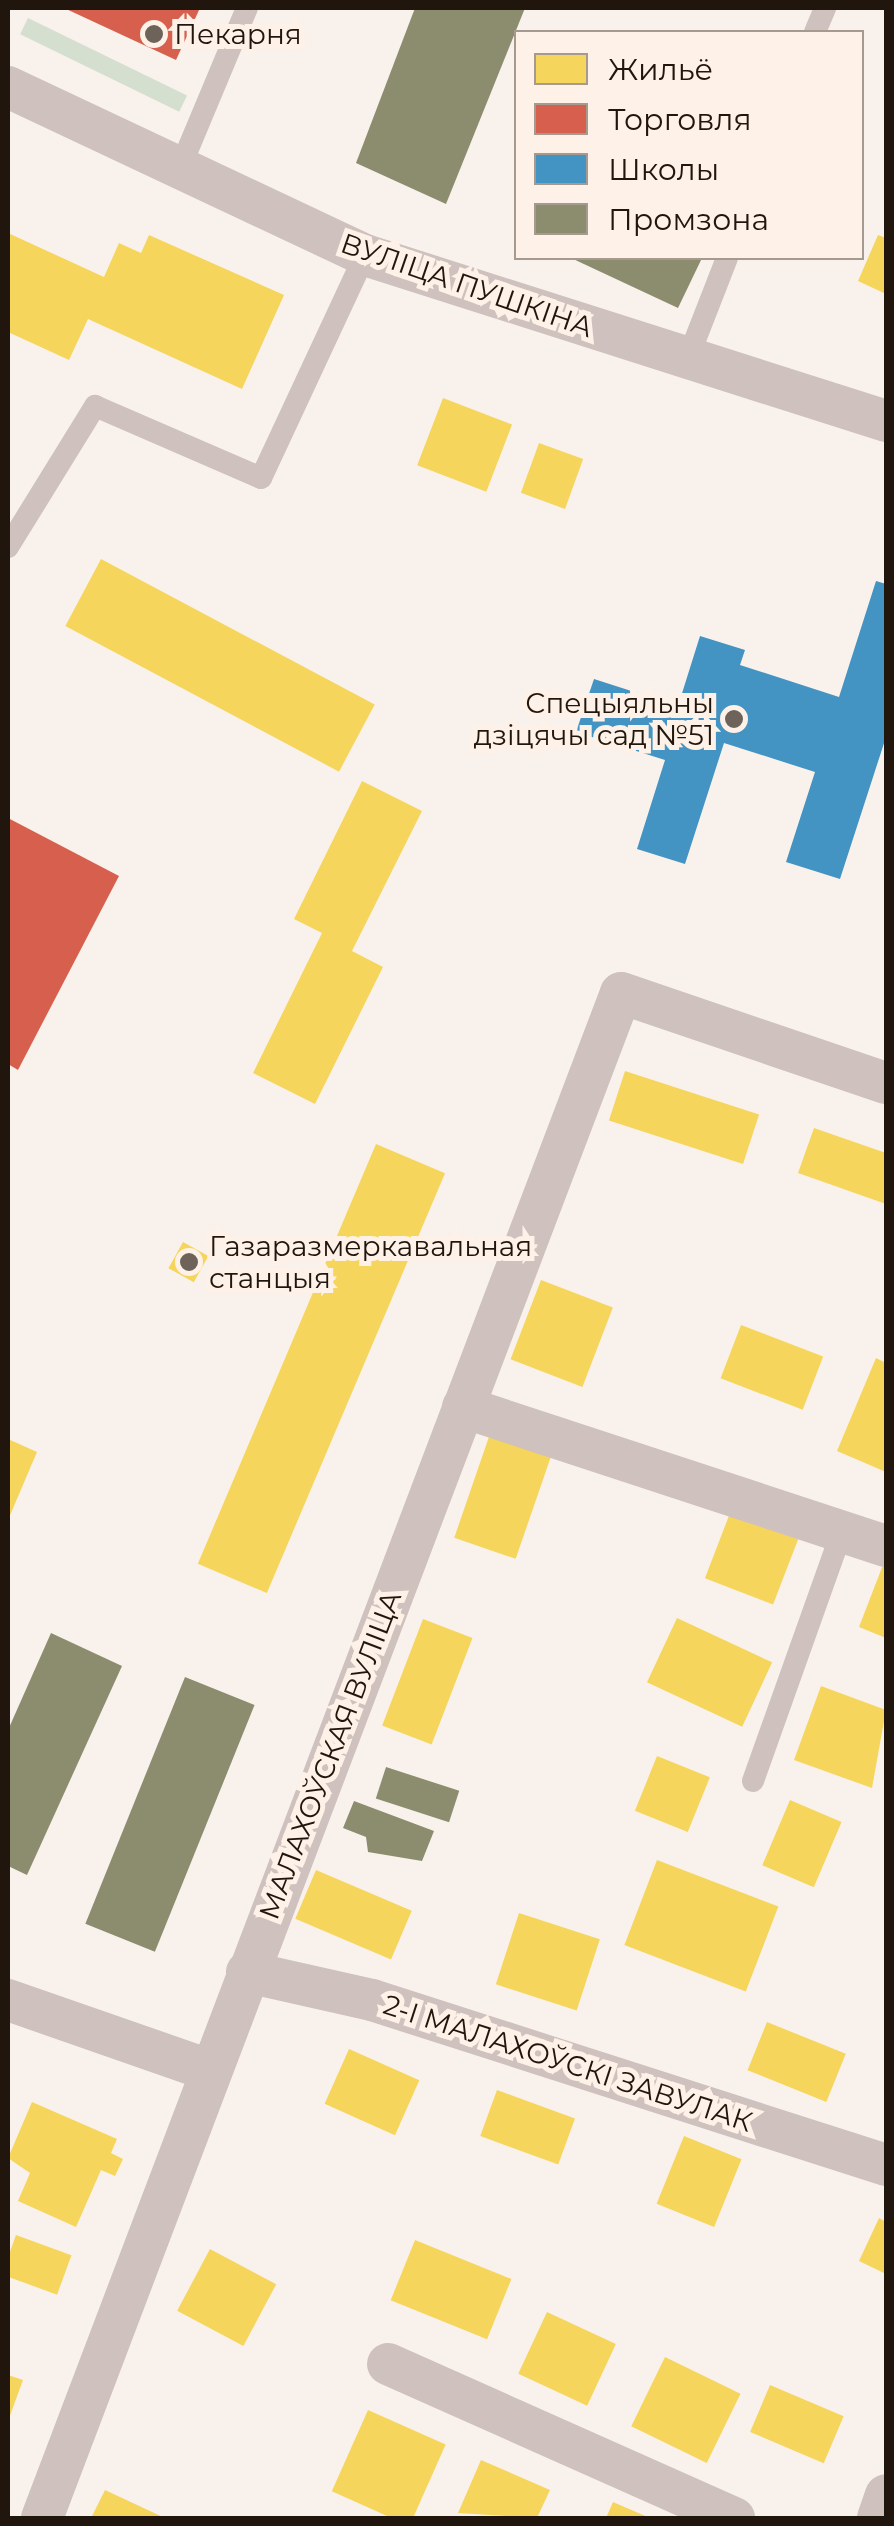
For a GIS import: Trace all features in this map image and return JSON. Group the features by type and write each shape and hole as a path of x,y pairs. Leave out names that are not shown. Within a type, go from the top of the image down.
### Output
{"street":[{"name":"ВУЛІЦА ПУШКІНА","path":"8,87 365,256 886,421"},
{"name":"МАЛАХОЎСКАЯ ВУЛІЦА","path":"42,2518 209,2070 622,993 886,1083"},
{"path":"463,1407 886,1546"},
{"name":"2-І МАЛАХОЎСКІ ЗАВУЛАК","path":"247,1972 372,2000 886,2164"},
{"path":"8,2000 209,2070"},
{"path":"388,2364 734,2518"},
{"path":"878,2518 886,2495"}],"lane":[{"path":"180,168 247,8"},
{"path":"8,548 95,406 261,478 365,256"},
{"path":"688,358 727,260"},
{"path":"753,1781 842,1531"}],"green space":[{"path":"28,18 187,96 179,112 20,34"}],"building: Жильё":[{"path":"8,233 104,277 119,243 141,253 149,235 284,295 242,389 88,319 69,360 8,332"},
{"path":"878,235 886,238 886,294 858,281"},
{"path":"443,398 512,425 486,492 417,465"},
{"path":"539,443 583,459 565,509 521,493"},
{"path":"101,559 375,705 339,772 65,626"},
{"path":"362,781 422,811 352,951 383,967 315,1104 253,1073 322,933 294,919"},
{"path":"625,1071 759,1115 743,1164 609,1120"},
{"path":"814,1128 886,1153 886,1204 798,1173"},
{"path":"376,1144 445,1173 267,1593 198,1564"},
{"name":"Газаразмеркавальная станцыя","path":"183,1242 208,1256 194,1282 168,1268"},
{"path":"541,1280 613,1308 582,1387 511,1359"},
{"path":"741,1325 823,1357 803,1410 721,1378"},
{"path":"876,1358 886,1363 886,1472 837,1451"},
{"path":"492,1428 553,1449 516,1559 454,1538"},
{"path":"8,1439 37,1452 8,1520"},
{"path":"730,1513 798,1539 773,1605 705,1578"},
{"path":"886,1557 886,1638 859,1627"},
{"path":"677,1618 772,1662 742,1727 647,1682"},
{"path":"423,1619 472,1638 432,1744 382,1725"},
{"path":"821,1686 886,1710 872,1788 794,1760"},
{"path":"657,1756 710,1777 688,1832 635,1811"},
{"path":"790,1800 842,1822 814,1887 762,1865"},
{"path":"657,1860 778,1907 746,1992 624,1945"},
{"path":"316,1870 412,1911 391,1959 295,1919"},
{"path":"519,1913 600,1939 577,2011 496,1984"},
{"path":"767,2022 846,2054 826,2102 748,2070"},
{"path":"349,2049 419,2080 395,2135 325,2104"},
{"path":"497,2090 575,2118 558,2164 480,2136"},
{"path":"32,2102 117,2139 111,2153 123,2159 115,2176 101,2170 76,2227 18,2201 30,2173 8,2158"},
{"path":"684,2136 741,2159 714,2227 657,2204"},
{"path":"879,2218 886,2222 886,2274 859,2261"},
{"path":"16,2235 71,2255 57,2295 8,2277 8,2257"},
{"path":"415,2240 511,2279 487,2339 391,2300"},
{"path":"210,2249 276,2284 243,2346 177,2311"},
{"path":"547,2312 616,2344 587,2406 518,2374"},
{"path":"665,2357 740,2394 707,2463 631,2426"},
{"path":"8,2375 23,2380 8,2421"},
{"path":"770,2385 844,2416 824,2463 750,2432"},
{"path":"368,2410 446,2445 413,2518 392,2518 332,2491"},
{"path":"481,2460 550,2490 537,2518 458,2513"},
{"path":"105,2490 165,2518 91,2518"},
{"path":"613,2502 650,2518 606,2518"}],"building: Торговля":[{"name":"Пекарня","path":"64,8 200,8 176,60"},
{"path":"8,818 119,876 18,1070 8,1064"}],"building: Школы":[{"name":"Спецыяльны дзіцячы сад №51","path":"876,581 886,584 886,737 840,879 786,862 815,772 724,743 685,864 637,849 665,760 576,732 594,679 678,706 700,636 745,650 740,665 839,697"}],"building: Промзона":[{"path":"415,8 525,8 446,204 356,163"},
{"path":"575,260 701,260 678,308"},
{"path":"51,1633 122,1666 27,1875 8,1866 8,1730"},
{"path":"185,1677 255,1705 155,1952 85,1924"},
{"path":"386,1767 459,1791 449,1822 376,1798"},
{"path":"354,1801 434,1831 422,1861 368,1852 366,1837 343,1828"}],"place":[{"name":"Пекарня","path":"154,34"},
{"name":"Спецыяльны дзіцячы сад №51","path":"734,719"},
{"name":"Газаразмеркавальная станцыя","path":"189,1262"}]}
